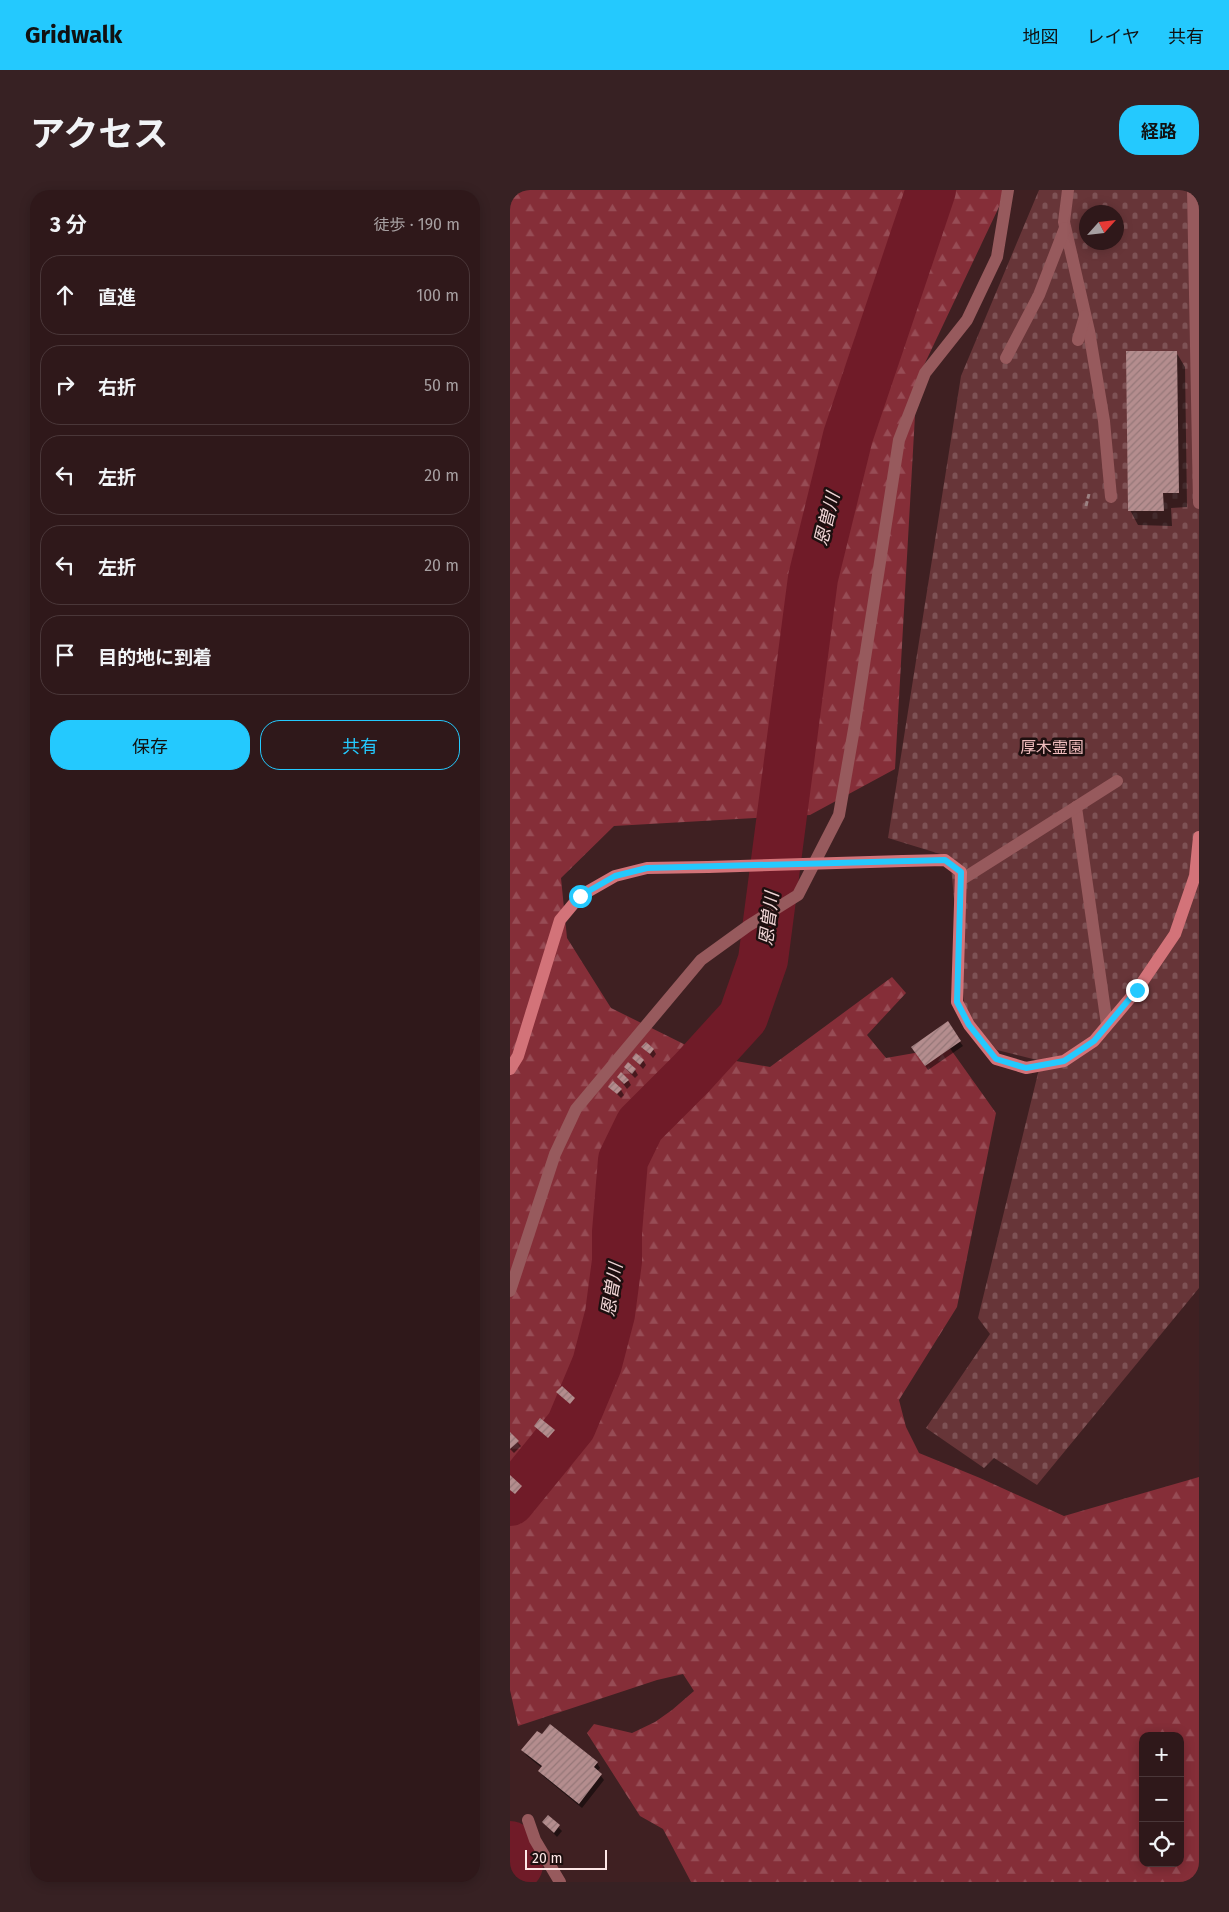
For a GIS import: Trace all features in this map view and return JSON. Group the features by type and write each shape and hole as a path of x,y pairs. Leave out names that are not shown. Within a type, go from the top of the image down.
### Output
{"street":[{"path":"510,1292 555,1154 576,1109 701,960 748,926 798,895 839,815 899,440 925,373 967,320 997,257 1008,190"},
{"path":"1068,190 1064,222 1085,314 1104,418 1111,497"},
{"path":"1193,190 1199,503"},
{"path":"1006,358 1039,295 1065,228"},
{"path":"1078,340 1085,314"},
{"path":"961,880 1117,781"},
{"path":"1076,807 1107,1025"},
{"path":"510,1070 518,1056 560,920 580,896 615,876 647,868 945,860 961,872 957,1002 969,1025 996,1059 1026,1068 1064,1061 1094,1041 1137,990 1175,934 1195,876 1199,837"},
{"path":"528,1820 535,1840 560,1882"}],"green space":[{"path":"510,190 1007,190 917,380 895,769 810,815 614,826 561,878 567,938 611,1008 708,1056 770,1067 892,977 906,993 867,1035 886,1058 949,1047 996,1113 957,1307 899,1400 906,1427 919,1453 1064,1516 1199,1477 1199,1882 691,1882 663,1829 640,1816 587,1733 594,1724 632,1733 655,1722 694,1691 683,1674 657,1680 518,1726 510,1690"},
{"name":"厚木霊園","path":"1039,190 1199,190 1199,1288 1037,1485 994,1458 984,1468 926,1428 990,1334 978,1318 1041,1061 997,1050 965,1012 950,857 888,838 961,376"}],"building":[{"path":"1126,351 1177,351 1179,493 1163,493 1164,511 1128,511"},
{"path":"948,1021 961,1041 925,1066 911,1047"},
{"path":"646,1042 654,1049 650,1054 641,1047"},
{"path":"636,1053 644,1060 640,1065 632,1058"},
{"path":"628,1062 636,1069 632,1074 624,1067"},
{"path":"621,1072 629,1080 624,1084 617,1077"},
{"path":"613,1081 622,1089 617,1094 608,1087"},
{"path":"562,1386 575,1398 570,1404 556,1392"},
{"path":"540,1418 555,1430 548,1438 534,1426"},
{"path":"510,1432 519,1441 510,1449"},
{"path":"510,1475 522,1486 515,1494 510,1490"},
{"path":"550,1724 598,1762 594,1767 602,1774 579,1804 538,1771 542,1766 521,1750 537,1731 542,1734"},
{"path":"548,1815 560,1825 554,1833 542,1822"}],"waterway":[{"name":"恩曽川","path":"510,1501 571,1426 597,1364 610,1314 617,1261 617,1232 623,1160 640,1125 692,1073 743,1017 763,960 813,578 848,436 931,190"},
{"name":"恩曽川","path":"510,1846 518,1865"}],"route":[{"path":"580,896 615,876 647,868 945,860 961,872 957,1002 969,1025 996,1059 1026,1068 1064,1061 1094,1041 1137,990"}]}
